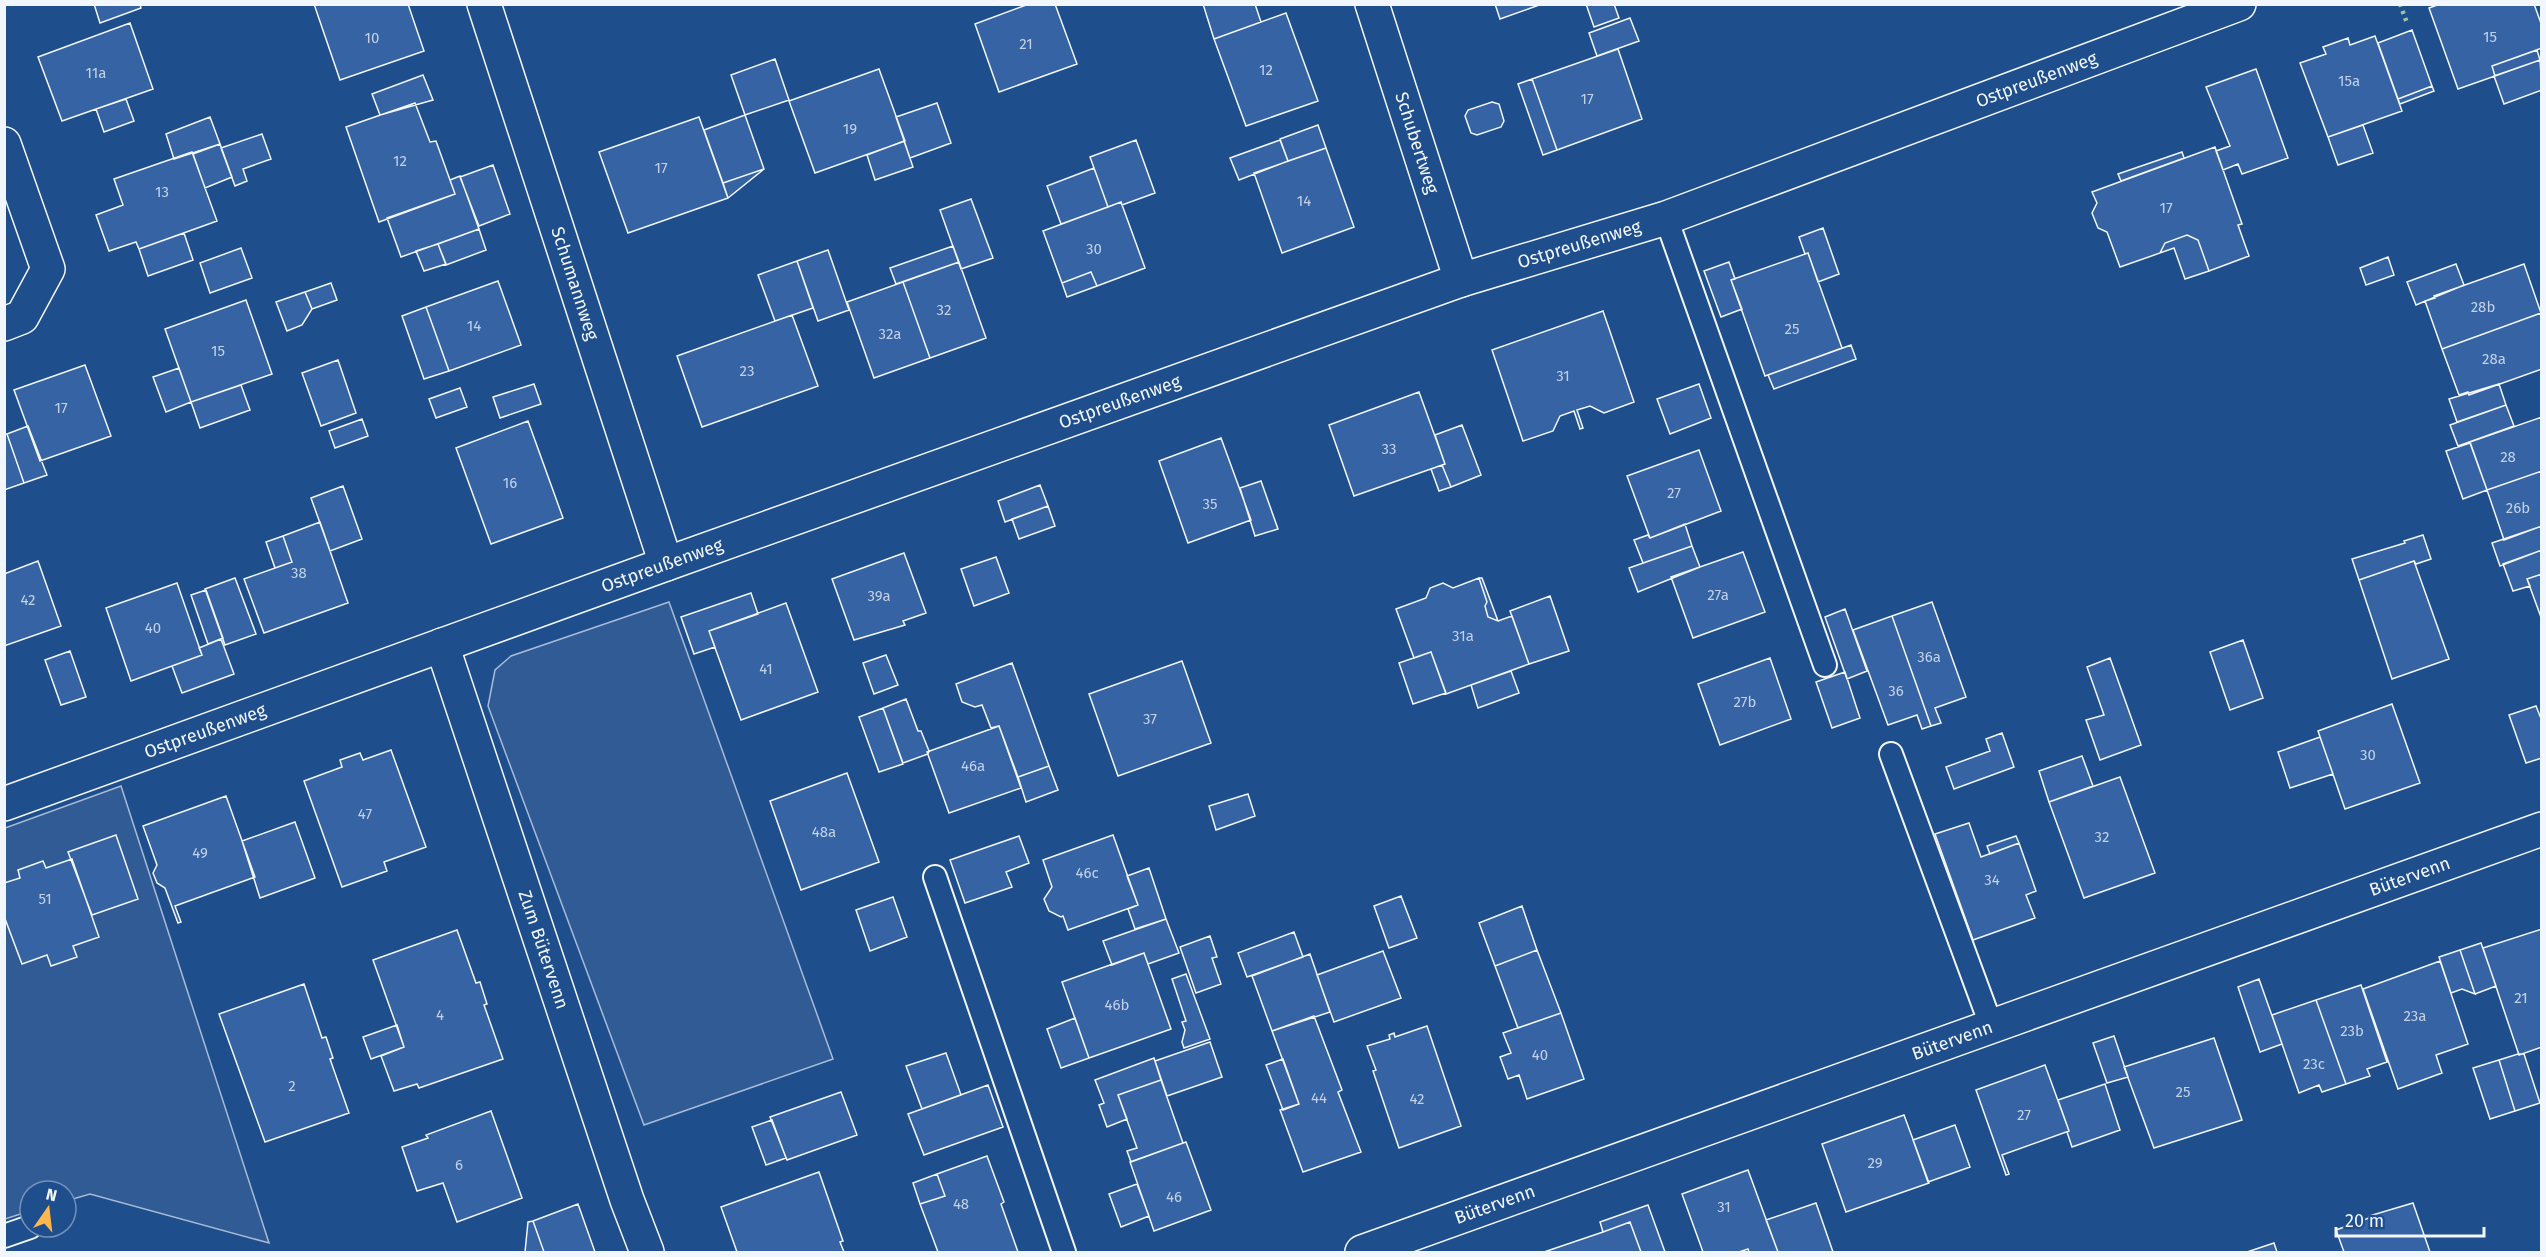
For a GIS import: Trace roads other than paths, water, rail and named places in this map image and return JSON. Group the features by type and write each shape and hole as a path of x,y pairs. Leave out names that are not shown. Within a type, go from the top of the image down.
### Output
{"street":[{"name":"Schumannweg","path":"484,4 666,564"},
{"name":"Schubertweg","path":"1372,4 1461,280"},
{"name":"Ostpreußenweg","path":"4,804 666,564 1461,280 1666,218 2239,4"},
{"path":"4,144 48,268 22,317 4,324"},
{"name":"Zum Bütervenn","path":"442,645 627,1200 647,1252"},
{"name":"Bütervenn","path":"1362,1252 2541,831"}],"lane":[{"path":"1666,218 1825,665"},
{"path":"1891,754 1992,1026"},
{"path":"935,877 1064,1252"}]}
